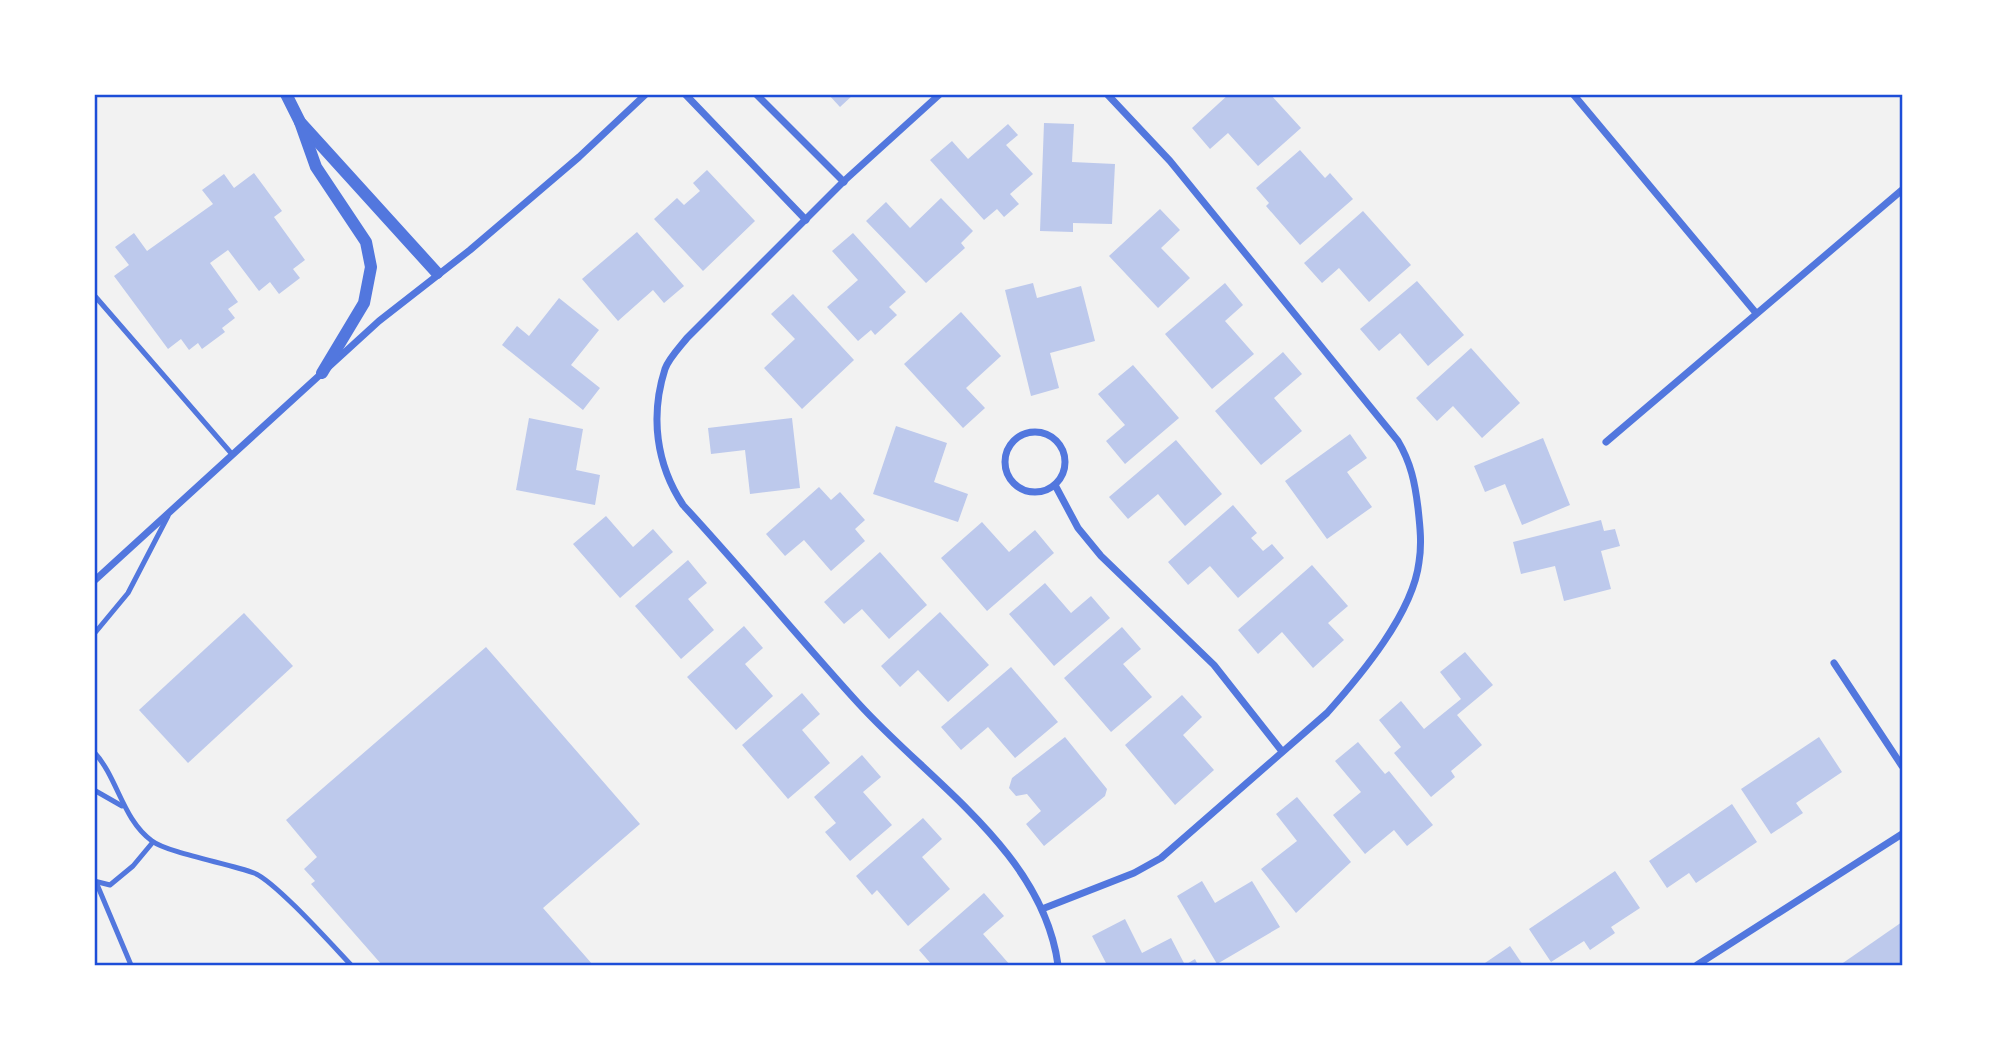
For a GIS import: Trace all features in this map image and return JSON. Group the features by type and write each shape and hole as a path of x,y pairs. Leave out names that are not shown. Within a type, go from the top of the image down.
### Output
{"street":[{"path":"286,94 300,121 316,167 366,242 371,267 364,303 322,373"},
{"path":"94,580 231,453 437,273 470,250 549,183 646,94"},
{"path":"685,94 806,220"},
{"path":"756,94 844,182"},
{"path":"940,94 844,182 687,338 666,366 659,400 657,433 662,463 670,485 683,505 886,733 971,814 1006,854 1049,923 1058,965"},
{"path":"1042,909 1134,873 1161,858 1185,840 1281,750 1327,712 1348,689 1412,592 1419,562 1420,531 1415,479 1398,441 1170,161 1107,94"},
{"path":"1573,94 1756,313"},
{"path":"300,121 437,273"},
{"path":"1606,442 1902,190"},
{"path":"1042,432 1058,442 1065,460 1061,478 1055,485 1035,492 1016,486 1005,468 1005,457 1015,439 1024,434 1042,432"},
{"path":"1055,485 1077,528 1101,556 1214,665 1281,750"},
{"path":"1834,663 1902,766"},
{"path":"1697,965 1902,834"}],"lane":[{"path":"95,298 231,453"},
{"path":"94,634 128,593 172,508"},
{"path":"94,752 105,764 123,806 153,842 258,874 351,965"},
{"path":"94,790 123,806"},
{"path":"95,882 110,885 133,866 153,842"},
{"path":"95,882 131,965"}],"building":[{"path":"828,94 854,94 840,107"},
{"path":"1229,94 1270,94 1301,128 1258,166 1228,133 1210,149 1192,128"},
{"path":"1044,123 1074,124 1072,162 1115,164 1112,224 1073,223 1073,232 1040,231"},
{"path":"1008,124 1018,135 1006,145 1033,174 1010,194 1019,204 1004,217 997,209 984,220 930,160 952,141 968,159"},
{"path":"1300,150 1325,178 1330,173 1353,199 1300,245 1266,206 1269,203 1256,188"},
{"path":"707,170 755,221 703,271 654,219 677,198 684,205 700,191 693,183"},
{"path":"254,173 282,211 274,217 305,260 293,269 300,278 279,294 270,282 259,291 228,250 210,263 238,302 228,309 235,318 222,328 225,332 202,349 198,343 189,350 181,339 168,349 114,276 129,265 115,247 134,233 147,251 213,204 202,190 224,174 234,188"},
{"path":"941,198 973,231 961,243 965,248 926,283 866,221 886,202 910,228"},
{"path":"1160,209 1180,230 1161,248 1190,278 1158,308 1109,256"},
{"path":"1363,211 1411,265 1369,302 1339,268 1322,283 1304,263"},
{"path":"637,232 684,286 664,303 653,290 618,321 582,279"},
{"path":"853,233 906,292 889,307 897,315 875,335 871,330 858,341 827,307 858,280 832,251"},
{"path":"1417,281 1464,335 1428,366 1400,333 1379,351 1360,329"},
{"path":"1033,283 1037,298 1081,286 1095,341 1050,353 1059,388 1031,396 1005,290"},
{"path":"1225,283 1243,305 1225,321 1254,354 1212,389 1165,334"},
{"path":"793,294 854,360 802,409 764,368 795,339 771,314"},
{"path":"559,298 599,330 571,365 600,388 583,410 502,345 517,326 529,336"},
{"path":"961,312 1001,356 966,388 985,408 963,428 904,364"},
{"path":"1471,348 1520,403 1482,438 1453,406 1437,421 1416,398"},
{"path":"1283,352 1302,374 1274,398 1302,431 1261,465 1215,411"},
{"path":"1133,365 1179,418 1125,464 1106,441 1125,425 1098,394"},
{"path":"529,418 583,429 576,470 600,475 595,505 516,490"},
{"path":"792,418 800,488 750,494 745,450 711,454 708,428"},
{"path":"896,426 947,443 934,482 968,494 958,522 873,494"},
{"path":"1350,434 1367,458 1347,472 1372,507 1327,539 1285,481"},
{"path":"1543,438 1570,505 1522,525 1505,484 1485,492 1474,466"},
{"path":"1176,440 1222,494 1185,526 1158,494 1128,519 1109,497"},
{"path":"819,487 831,500 840,492 865,520 855,529 865,541 831,571 804,540 785,556 766,534"},
{"path":"1233,505 1257,533 1251,538 1263,551 1272,544 1284,558 1238,598 1210,566 1188,585 1168,562"},
{"path":"606,516 633,547 653,529 673,552 620,598 573,544"},
{"path":"1601,520 1604,531 1615,529 1620,546 1601,551 1611,589 1564,601 1555,566 1521,574 1513,542"},
{"path":"982,522 1009,552 1035,530 1054,553 987,611 941,558"},
{"path":"880,552 927,605 889,639 862,609 844,624 824,602"},
{"path":"688,560 707,583 688,599 714,630 681,659 635,606"},
{"path":"1312,565 1348,606 1328,623 1344,640 1313,668 1282,632 1258,654 1238,630"},
{"path":"1045,583 1071,613 1091,596 1110,618 1054,666 1009,614"},
{"path":"940,612 989,665 948,702 918,670 900,687 881,666"},
{"path":"244,613 293,666 188,763 139,710"},
{"path":"744,626 763,648 745,664 773,696 736,730 687,677"},
{"path":"1122,627 1141,649 1123,664 1152,697 1111,732 1064,678"},
{"path":"486,647 640,824 543,908 593,965 382,965 311,884 315,881 304,869 317,857 286,820"},
{"path":"1465,652 1493,685 1457,715 1482,745 1451,771 1455,777 1431,797 1394,753 1401,747 1379,720 1401,701 1424,729 1461,699 1440,672"},
{"path":"1011,667 1058,722 1015,758 988,727 961,750 941,727"},
{"path":"802,693 820,714 802,730 830,763 788,799 742,745"},
{"path":"1182,695 1202,717 1183,735 1214,770 1175,805 1125,745"},
{"path":"1065,737 1107,789 1105,796 1044,846 1026,824 1041,811 1027,794 1016,796 1009,788 1012,778"},
{"path":"1819,737 1842,772 1796,803 1803,813 1771,834 1741,789"},
{"path":"1358,742 1385,774 1389,771 1433,825 1407,846 1394,830 1365,854 1333,815 1361,792 1335,761"},
{"path":"862,755 881,777 863,792 892,825 850,861 825,832 836,823 814,797"},
{"path":"1297,797 1351,862 1296,913 1261,869 1297,841 1276,814"},
{"path":"1732,804 1757,842 1696,883 1689,873 1667,888 1649,861"},
{"path":"923,818 942,839 922,857 950,889 908,926 877,890 872,895 856,876"},
{"path":"1615,871 1640,908 1611,927 1615,933 1590,950 1584,941 1551,962 1529,929"},
{"path":"1202,881 1215,903 1252,881 1280,927 1217,964 1177,896"},
{"path":"984,893 1004,916 983,934 1010,965 932,965 919,950"},
{"path":"1125,919 1142,953 1171,938 1185,965 1107,965 1092,936"},
{"path":"1902,922 1902,965 1840,965"},
{"path":"1510,946 1523,965 1482,965"},
{"path":"1195,959 1198,965 1185,965"}]}
